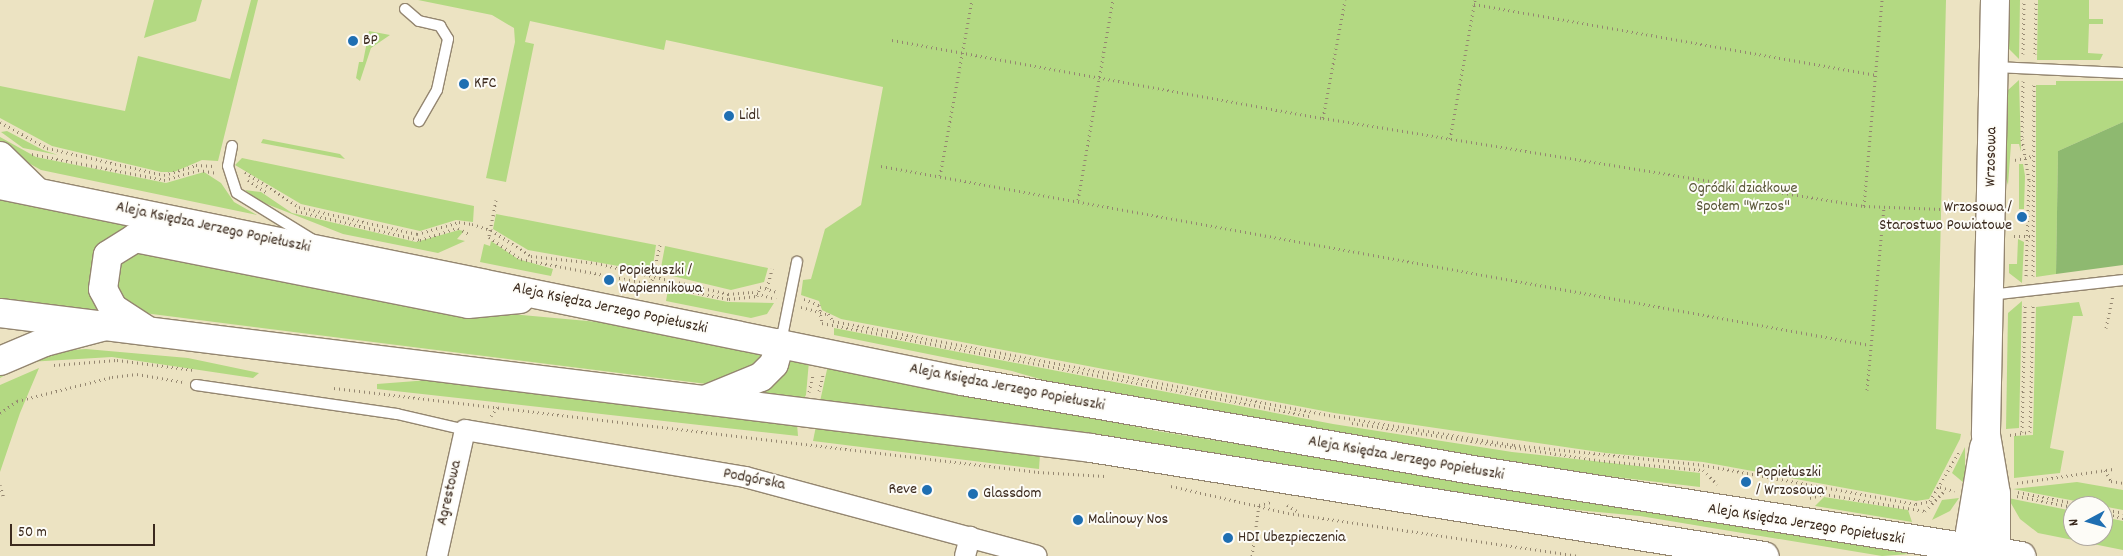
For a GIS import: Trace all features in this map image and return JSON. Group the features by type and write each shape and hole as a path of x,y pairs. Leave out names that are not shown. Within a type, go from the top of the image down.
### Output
{"main road":[{"name":"Wrzosowa","path":"1995,0 1989,295 1998,438 1996,494 2005,555"},
{"path":"0,156 37,192"},
{"name":"Aleja Księdza Jerzego Popiełuszki","path":"0,185 780,343 1197,423 1966,553 2005,555"},
{"path":"154,333 120,314 103,289 108,256 135,238 468,304 549,297"},
{"path":"0,313 102,328 1100,450 1764,556"},
{"path":"0,361 45,342 102,328"},
{"path":"700,400 761,377 774,364 780,343"},
{"name":"Wrzosowa","path":"1966,553 1973,492 1998,438"}],"street":[{"name":"Podgórska","path":"465,430 745,478 1037,556"},
{"name":"Agrestowa","path":"437,556 465,430"},
{"path":"965,556 970,537"}],"lane":[{"path":"405,10 419,21 440,26 448,38 437,90 419,122"},
{"path":"1994,67 2123,73"},
{"path":"232,146 229,175 241,197 278,216 330,252"},
{"path":"780,343 797,262"},
{"path":"1989,295 2123,280"},
{"path":"196,385 397,414 465,430"}],"path":[{"path":"940,176 972,0"},
{"path":"1078,200 1114,0"},
{"path":"1323,118 1345,0"},
{"path":"1864,206 1878,75 1882,0"},
{"path":"2024,0 2026,282"},
{"path":"1450,139 1475,2 1878,75"},
{"path":"892,40 1100,75 1323,118 1864,206 1971,210"},
{"path":"1,124 48,148 164,175 196,165 218,166"},
{"path":"27,152 164,180 198,170 219,173"},
{"path":"2033,156 2033,280"},
{"path":"881,166 1078,200 1870,345"},
{"path":"236,170 253,176 292,204 336,215 417,234 458,222 491,230 525,254 654,277 728,294 758,294 776,299"},
{"path":"243,179 287,208 420,240 458,228 468,234"},
{"path":"496,200 491,230 487,238 521,258 729,299 758,294"},
{"path":"1866,390 1884,206"},
{"path":"2014,236 2034,236"},
{"path":"651,285 660,245"},
{"path":"767,288 772,269"},
{"path":"758,294 760,287 779,292"},
{"path":"2106,328 2111,298 2123,291"},
{"path":"801,298 816,302 822,324 1334,420 1604,461 1703,470 1724,485"},
{"path":"1998,438 2010,433 2030,432 2033,299"},
{"path":"2022,432 2025,300"},
{"path":"800,306 819,312 833,321 1334,416 1514,445 1703,466 1916,504 1930,501 1940,487 1945,490 1937,502 1925,510 1824,494 1807,499"},
{"path":"830,334 833,321"},
{"path":"50,365 117,360 200,371"},
{"path":"818,398 825,364"},
{"path":"808,396 814,371"},
{"path":"0,413 17,401 112,377 155,376 196,385"},
{"path":"329,388 1111,477"},
{"path":"2009,484 2113,469"},
{"path":"2105,470 2111,481 2123,483"},
{"path":"0,485 4,498"},
{"path":"1161,485 1258,505 1579,556"},
{"path":"2063,501 2009,492 2063,506"},
{"path":"1258,505 1270,502 1297,511"},
{"path":"1252,556 1258,505"}],"green space":[{"path":"154,0 202,0 196,21 144,38"},
{"path":"251,0 258,0 218,161 202,160 174,172 161,172 52,146 0,118 0,86 125,111 138,56 230,79"},
{"name":"Ogródki działkowe Społem \"Wrzos\"","path":"418,0 1946,0 1936,429 1961,434 1960,439 1929,499 1916,501 1703,462 1606,453 1334,413 841,319 822,310 819,301 801,295 803,280 811,279 825,229 861,205 883,87 666,40 664,50 530,21 525,42 534,44 506,182 486,178 515,42 514,28 492,15"},
{"path":"2006,0 2020,0 2019,59 2006,46"},
{"path":"2038,0 2089,0 2089,19 2103,19 2103,24 2089,24 2088,53 2103,54 2100,60 2037,60"},
{"path":"369,31 390,35 371,48 360,81 356,78 359,62 363,62"},
{"path":"2019,80 2021,152 2019,144 2011,144 2008,185 2003,169 2007,91"},
{"path":"2056,81 2123,81 2123,122 2058,151 2056,274 2036,277 2036,85 2056,85"},
{"path":"2123,122 2123,265 2056,274 2058,151"},
{"path":"7,131 43,150 58,155 23,148 1,132"},
{"path":"0,137 36,157 166,183 204,172 221,183 234,202 257,215 41,170 0,147"},
{"path":"263,139 340,154 345,159 261,143"},
{"path":"242,158 474,206 473,222 456,220 420,231 301,204 235,165"},
{"path":"2019,164 2023,164 2025,176 2024,209 2019,209"},
{"path":"245,190 261,192 292,213 416,242 459,230 464,231 457,239 465,241 438,253 343,234 259,201"},
{"path":"0,196 470,291 123,232 108,316 0,302"},
{"path":"496,214 656,245 652,272 528,250 493,229"},
{"path":"2018,239 2024,242 2022,283 2009,273 2009,264 2017,264"},
{"path":"491,241 518,259 553,269 551,276 480,262 484,244 490,246"},
{"path":"665,246 768,268 764,282 731,290 660,273"},
{"path":"129,248 468,310 653,327 768,353 764,363 707,384 136,312 126,308 111,273"},
{"path":"668,290 728,302 774,303 767,314 751,318 666,301"},
{"path":"2022,301 2019,428 2006,429 2008,313"},
{"path":"2079,302 2083,316 2073,316 2050,448 2064,451 2060,473 2014,478 2014,436 2033,435 2036,307"},
{"path":"834,328 1333,424 1512,452 1700,473 1700,487 1513,465 1086,392 1012,371 834,335"},
{"path":"86,349 188,358 259,373 253,378 112,357 28,362 0,378 0,370 57,351"},
{"path":"787,357 809,361 806,395 800,404 750,394"},
{"path":"828,365 1157,431 1910,554 1882,556 1640,516 1535,506 819,406"},
{"path":"39,368 20,413 0,472 0,385"},
{"path":"429,380 797,424 798,436 377,389 377,384"},
{"path":"816,426 1040,454 1039,469 813,441"},
{"path":"1965,447 1965,473 1964,483 1952,473"},
{"path":"2077,482 2123,490 2123,510 2113,508 2113,496 2063,496 2063,499 2013,489"},
{"path":"1824,497 1908,510 1912,522 1815,506"},
{"path":"1959,498 1950,511 1932,520 1942,500"},
{"path":"2008,498 2063,509 2063,538 2038,533 2020,519"},
{"path":"2113,519 2123,521 2123,550 2103,546 2113,546"}],"place":[{"name":"BP","path":"353,41"},
{"name":"KFC","path":"464,84"},
{"name":"Lidl","path":"729,116"},
{"name":"Wrzosowa / Starostwo Powiatowe","path":"2022,217"},
{"name":"Popiełuszki / Wapiennikowa","path":"609,280"},
{"name":"Popiełuszki / Wrzosowa","path":"1746,482"},
{"name":"Reve","path":"927,490"},
{"name":"Glassdom","path":"973,494"},
{"name":"Malinowy Nos","path":"1078,520"},
{"name":"HDI Ubezpieczenia","path":"1228,538"}]}
